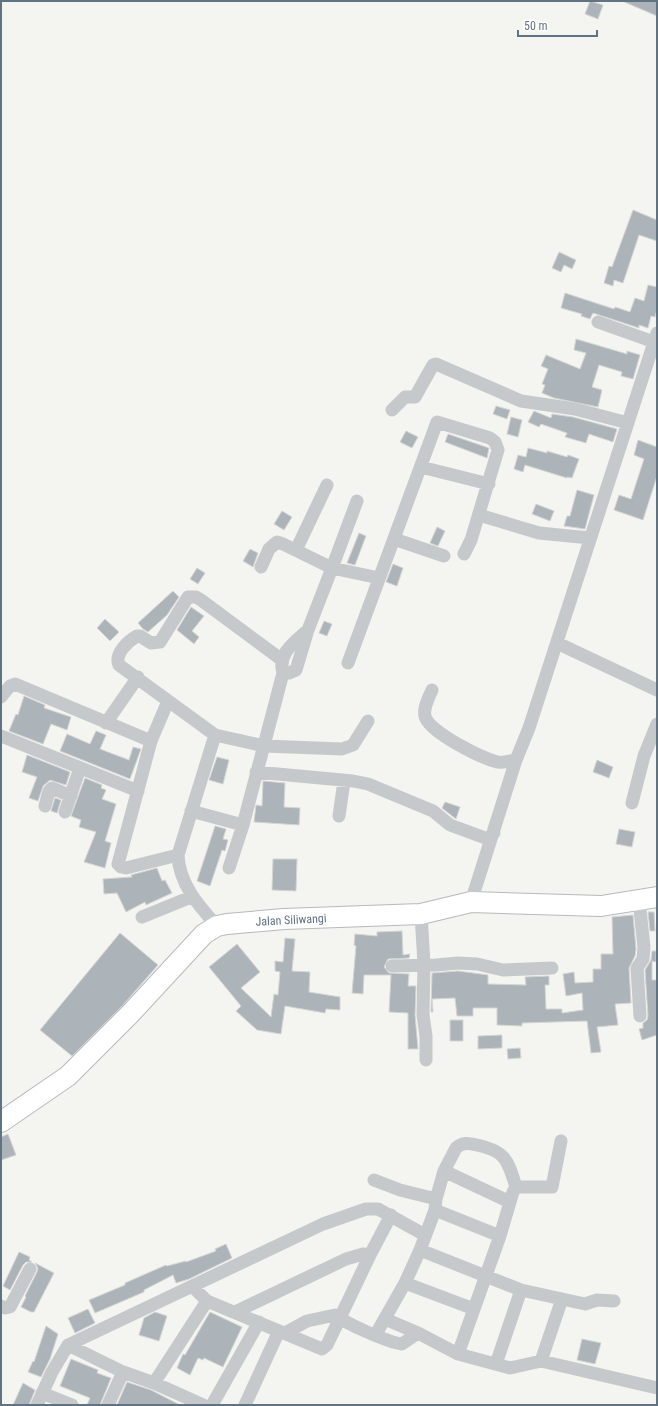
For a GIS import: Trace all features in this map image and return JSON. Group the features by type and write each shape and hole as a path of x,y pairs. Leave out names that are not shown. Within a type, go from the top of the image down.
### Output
{"main road":[{"name":"Jalan Siliwangi","path":"1,1122 68,1076 130,1014 204,934 217,926 284,919 421,914 471,902 601,906 648,899"}],"street":[{"path":"471,902 516,760 529,728 656,337 598,322"},
{"path":"392,410 405,397 415,397 433,365 436,364 521,401 575,409 628,423"},
{"path":"348,663 437,422 490,438 495,442 498,450 471,540 464,554"},
{"path":"421,467 489,484"},
{"path":"296,550 327,485"},
{"path":"357,501 308,630 296,670 289,673 201,600 193,596 188,597 160,642 151,643 140,636 137,636 117,655 116,660 119,664 215,735 264,746 348,748 358,739 368,721"},
{"path":"479,515 539,533 590,538"},
{"path":"394,540 444,556"},
{"path":"261,567 273,544 277,542 332,568 379,578"},
{"path":"229,868 243,825 264,746 284,653 308,630"},
{"path":"557,643 657,690"},
{"path":"106,723 138,677"},
{"path":"1,697 10,686 15,684 151,741"},
{"path":"432,690 424,716 428,724 434,730 461,746 498,763 516,760"},
{"path":"168,701 151,741 118,864 121,867 126,868 178,855"},
{"path":"632,803 644,756 657,724"},
{"path":"215,735 178,855 178,864 191,897 217,926"},
{"path":"1,736 138,791"},
{"path":"65,812 80,768"},
{"path":"256,772 368,784 433,811 450,825 488,839 494,833"},
{"path":"339,816 344,781"},
{"path":"44,806 52,788 71,796"},
{"path":"191,811 243,825"},
{"path":"142,917 191,897"},
{"path":"640,1016 637,968 643,959 648,899"},
{"path":"421,914 424,964 423,1014 426,1036 426,1060"},
{"path":"392,966 424,964 477,964 503,970 552,968"},
{"path":"516,1187 552,1187 561,1141"},
{"path":"376,1334 405,1283 420,1250 444,1171 453,1152 458,1146 467,1143 489,1148 502,1154 508,1162 516,1187 458,1354"},
{"path":"444,1171 510,1202"},
{"path":"374,1180 435,1204 500,1236"},
{"path":"72,1405 39,1399 68,1344 323,1224 348,1214 366,1209 378,1209 425,1235"},
{"path":"192,1286 206,1300 322,1349 327,1345 370,1254 391,1215"},
{"path":"420,1250 521,1290 585,1304 597,1300 614,1301"},
{"path":"235,1312 346,1259 363,1254 370,1254"},
{"path":"1,1306 5,1308 10,1307 30,1269"},
{"path":"405,1283 474,1309"},
{"path":"496,1364 521,1290"},
{"path":"541,1361 562,1299"},
{"path":"154,1383 206,1300"},
{"path":"245,1405 282,1332 307,1321 332,1314 376,1334 385,1340 402,1344 418,1333"},
{"path":"385,1319 418,1333 458,1354 510,1368 541,1361 657,1388"},
{"path":"212,1405 259,1322"},
{"path":"68,1344 123,1372 154,1383 203,1405"},
{"path":"108,1405 123,1372"}],"building":[{"path":"590,1 603,5 598,19 585,14"},
{"path":"622,1 657,1 657,16"},
{"path":"633,210 657,220 657,241 639,235 623,283 614,280 613,286 604,283 609,266 612,267"},
{"path":"559,252 576,260 572,269 564,265 561,272 552,268"},
{"path":"648,285 657,287 657,309 655,317 651,316 648,328 639,325 639,328 593,313 590,319 581,316 582,314 561,308 565,293 614,309 615,307 630,312 635,298 644,301"},
{"path":"576,339 627,354 627,351 640,355 633,379 621,376 622,372 599,365 592,387 602,390 598,407 554,398 542,393 545,385 542,384 548,369 541,366 546,355 580,369 586,353 574,350"},
{"path":"496,406 510,410 507,419 493,414"},
{"path":"534,411 551,418 552,414 573,417 617,429 613,442 589,434 586,443 565,437 567,433 541,424 539,427 528,422"},
{"path":"511,417 522,420 518,437 507,434"},
{"path":"406,431 418,437 412,448 400,442"},
{"path":"448,434 489,448 487,458 445,442"},
{"path":"638,440 657,447 657,476 643,520 614,510 619,495 631,499 644,459 634,455"},
{"path":"528,448 547,453 547,451 567,457 568,455 579,459 572,478 567,478 525,465 523,472 514,469 518,455 526,457"},
{"path":"577,490 594,495 585,529 564,526 567,516 570,516"},
{"path":"536,504 554,511 550,521 532,514"},
{"path":"282,511 292,517 284,530 274,524"},
{"path":"437,527 445,531 438,546 430,543"},
{"path":"359,533 366,536 355,565 347,563"},
{"path":"250,549 258,553 253,567 243,561"},
{"path":"393,564 403,568 397,586 386,582"},
{"path":"197,568 205,573 198,584 190,579"},
{"path":"173,591 179,597 167,615 148,632 143,629 138,623"},
{"path":"191,607 204,616 192,631 199,637 194,644 177,630"},
{"path":"105,619 119,632 110,641 97,628"},
{"path":"324,621 332,624 327,636 319,633"},
{"path":"24,696 45,705 44,708 71,717 67,730 51,724 43,744 9,731 16,714 18,715"},
{"path":"96,731 106,735 100,749 129,760 133,747 141,749 130,779 60,751 67,734 90,744"},
{"path":"27,755 70,772 66,785 50,780 43,786 38,801 29,798 37,777 22,772"},
{"path":"217,757 229,760 223,784 209,780"},
{"path":"597,760 613,767 609,778 593,772"},
{"path":"85,778 102,785 101,788 106,790 102,799 116,804 105,841 111,843 105,868 84,862 96,832 79,827 81,820 71,816"},
{"path":"263,781 285,783 284,807 300,808 299,825 254,822 256,805 262,806"},
{"path":"55,798 61,800 57,813 51,811"},
{"path":"445,802 460,807 456,819 442,808"},
{"path":"215,826 226,829 223,839 228,840 225,851 222,850 210,886 197,881"},
{"path":"619,829 635,832 632,847 616,844"},
{"path":"273,859 297,859 296,891 272,890"},
{"path":"157,868 162,881 165,880 172,893 146,905 145,902 126,912 117,893 104,894 103,879 132,877 131,875"},
{"path":"648,912 654,912 655,931 650,931"},
{"path":"633,915 636,949 635,956 629,968 631,1003 615,1004 618,1025 597,1027 601,1052 591,1053 587,1021 522,1023 522,1026 497,1025 497,1008 473,1008 473,1016 457,1016 455,998 432,999 433,1012 431,1012 432,973 458,971 488,975 488,984 526,985 525,977 549,976 549,985 545,985 546,1009 562,1009 562,1013 583,1010 582,993 566,996 563,974 574,972 575,983 593,982 593,969 601,969 601,954 613,954 612,917"},
{"path":"402,931 403,955 410,954 409,958 388,959 384,967 389,973 409,974 408,986 416,986 415,1015 418,1049 408,1049 408,1013 389,1012 391,975 364,975 363,994 352,993 356,946 354,945 355,934 377,936 377,932"},
{"path":"120,933 158,965 122,1006 72,1056 40,1030"},
{"path":"285,938 295,939 292,971 310,972 309,992 340,997 340,1010 326,1009 325,1013 285,1006 281,1034 257,1030 236,1011 241,1006 209,967 237,944 260,972 241,988 271,1017 274,994 278,995 280,972 275,971 275,961 283,962"},
{"path":"652,951 656,951 656,962 652,961 652,980 657,980 657,1035 642,1040 639,1029 643,1028 643,1023 647,1020 648,1016 645,970 651,960"},
{"path":"450,1020 463,1020 463,1041 450,1041"},
{"path":"502,1035 502,1048 478,1049 478,1036"},
{"path":"520,1048 521,1058 508,1059 507,1049"},
{"path":"8,1134 16,1155 1,1160 1,1137"},
{"path":"226,1244 232,1258 189,1279 176,1283 173,1275 144,1290 144,1292 95,1313 89,1300 125,1285 125,1283 166,1265 186,1262 216,1251 215,1249"},
{"path":"19,1252 30,1257 29,1260 32,1262 26,1262 23,1265 10,1290 3,1286"},
{"path":"35,1263 54,1273 34,1312 31,1312 21,1307 37,1272 38,1268"},
{"path":"88,1309 95,1323 75,1333 68,1318"},
{"path":"155,1312 167,1316 159,1341 139,1335 144,1318"},
{"path":"210,1312 242,1327 223,1367 204,1358 203,1360 198,1358 190,1375 177,1368 183,1354 185,1355"},
{"path":"46,1326 58,1334 50,1359 41,1377 28,1372 33,1361 34,1362"},
{"path":"582,1339 601,1343 595,1364 577,1360"},
{"path":"71,1359 98,1370 97,1373 111,1378 100,1405 87,1405 90,1398 60,1386"},
{"path":"127,1382 151,1390 180,1405 117,1405"},
{"path":"23,1383 35,1390 29,1405 13,1405"}]}
